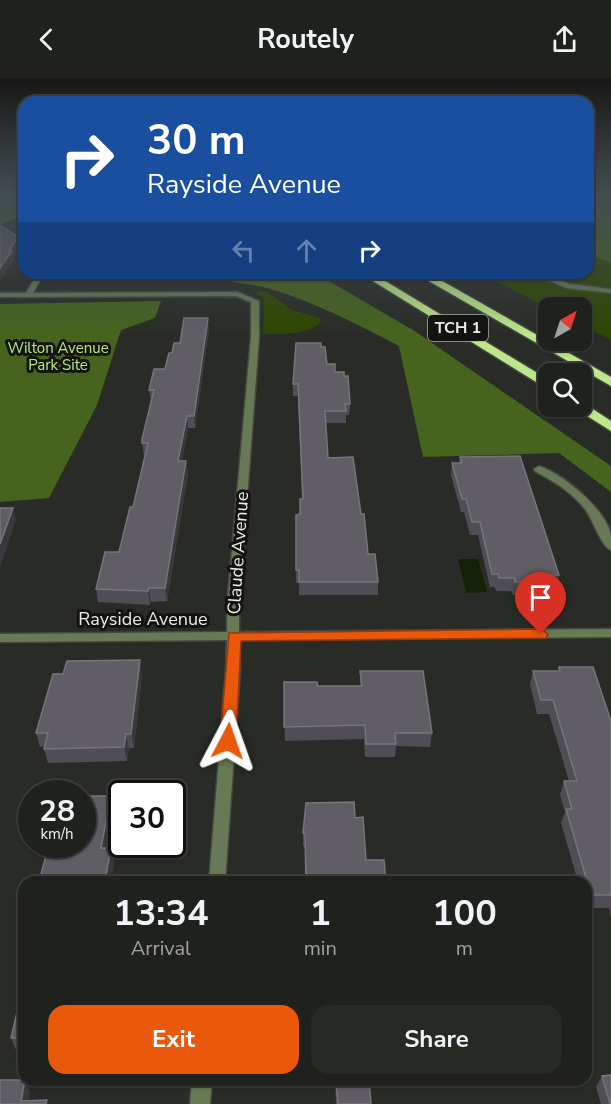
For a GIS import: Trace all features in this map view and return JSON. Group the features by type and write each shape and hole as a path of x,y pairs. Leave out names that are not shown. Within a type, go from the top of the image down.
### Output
{"highway":[{"name":"TCH 1","path":"375,279 538,379"},
{"name":"TCH 1","path":"431,279 611,382"},
{"path":"592,414 611,427"}],"street":[{"path":"0,295 28,295 37,279"},
{"path":"551,279 569,286 611,291"},
{"name":"Claude Avenue","path":"28,295 237,294 255,300 255,336 233,607 234,636 217,876"},
{"path":"539,469 573,489 585,500 596,514 611,547"},
{"name":"Rayside Avenue","path":"0,638 611,633"},
{"path":"200,1104 202,1086"}],"green space":[{"path":"594,240 611,240 611,340 592,330 592,297 538,297 538,302 492,279 594,279"},
{"path":"594,240 611,240 611,263 594,256"},
{"path":"224,279 325,279 413,330 611,466 611,492 559,453 423,457 399,346 301,299 267,288"},
{"path":"258,291 268,292 292,310 320,318 321,322 301,332 263,334 264,298 256,293"},
{"name":"Wilton Avenue Park Site","path":"161,301 155,318 121,330 97,405 49,498 0,502 0,304"}],"shaded area":[{"path":"458,559 478,559 487,592 466,593"}],"building":[{"path":"0,240 16,240 9,251 12,251 0,268"},
{"path":"184,318 208,318 194,416 187,416 178,461 186,461 165,588 149,588 148,591 96,589 105,552 119,552 130,507 133,507 148,443 142,443 142,439 154,390 149,390 154,369 165,369 174,343 180,343"},
{"path":"296,343 321,343 321,347 325,347 327,364 335,364 335,372 344,372 344,376 348,376 350,404 345,404 346,411 325,411 328,458 353,457 361,514 364,514 368,554 375,554 378,582 299,582 299,570 296,570 296,515 300,514 300,499 303,499 298,384 293,384"},
{"path":"520,456 559,575 538,575 541,582 515,582 514,578 499,578 498,574 492,574 480,522 472,522 466,499 462,499 452,463 462,463 460,457"},
{"path":"0,508 13,508 0,544"},
{"path":"140,660 131,734 126,734 124,747 44,749 48,733 36,733 53,674 63,674 67,661"},
{"path":"559,667 593,667 611,721 611,895 592,895 592,876 585,876 566,809 572,809 564,781 577,781 553,700 541,700 533,671 560,671"},
{"path":"360,671 423,671 432,733 395,733 396,744 366,744 365,725 284,727 284,682 317,682 318,686 362,686"},
{"path":"96,796 108,796 108,812 101,848 108,848 109,858 106,875 41,876 45,858 96,858"},
{"path":"354,802 355,818 363,817 366,860 384,860 385,876 306,876 305,834 303,833 306,803"},
{"path":"18,1008 18,1038 11,1038"},
{"path":"611,1075 611,1104 610,1104 602,1076"},
{"path":"0,1080 18,1080 18,1086 24,1086 21,1101 47,1100 46,1104 0,1104"},
{"path":"336,1086 370,1086 371,1104 338,1104"}],"route":[{"path":"228,741 234,636 541,634"}]}
